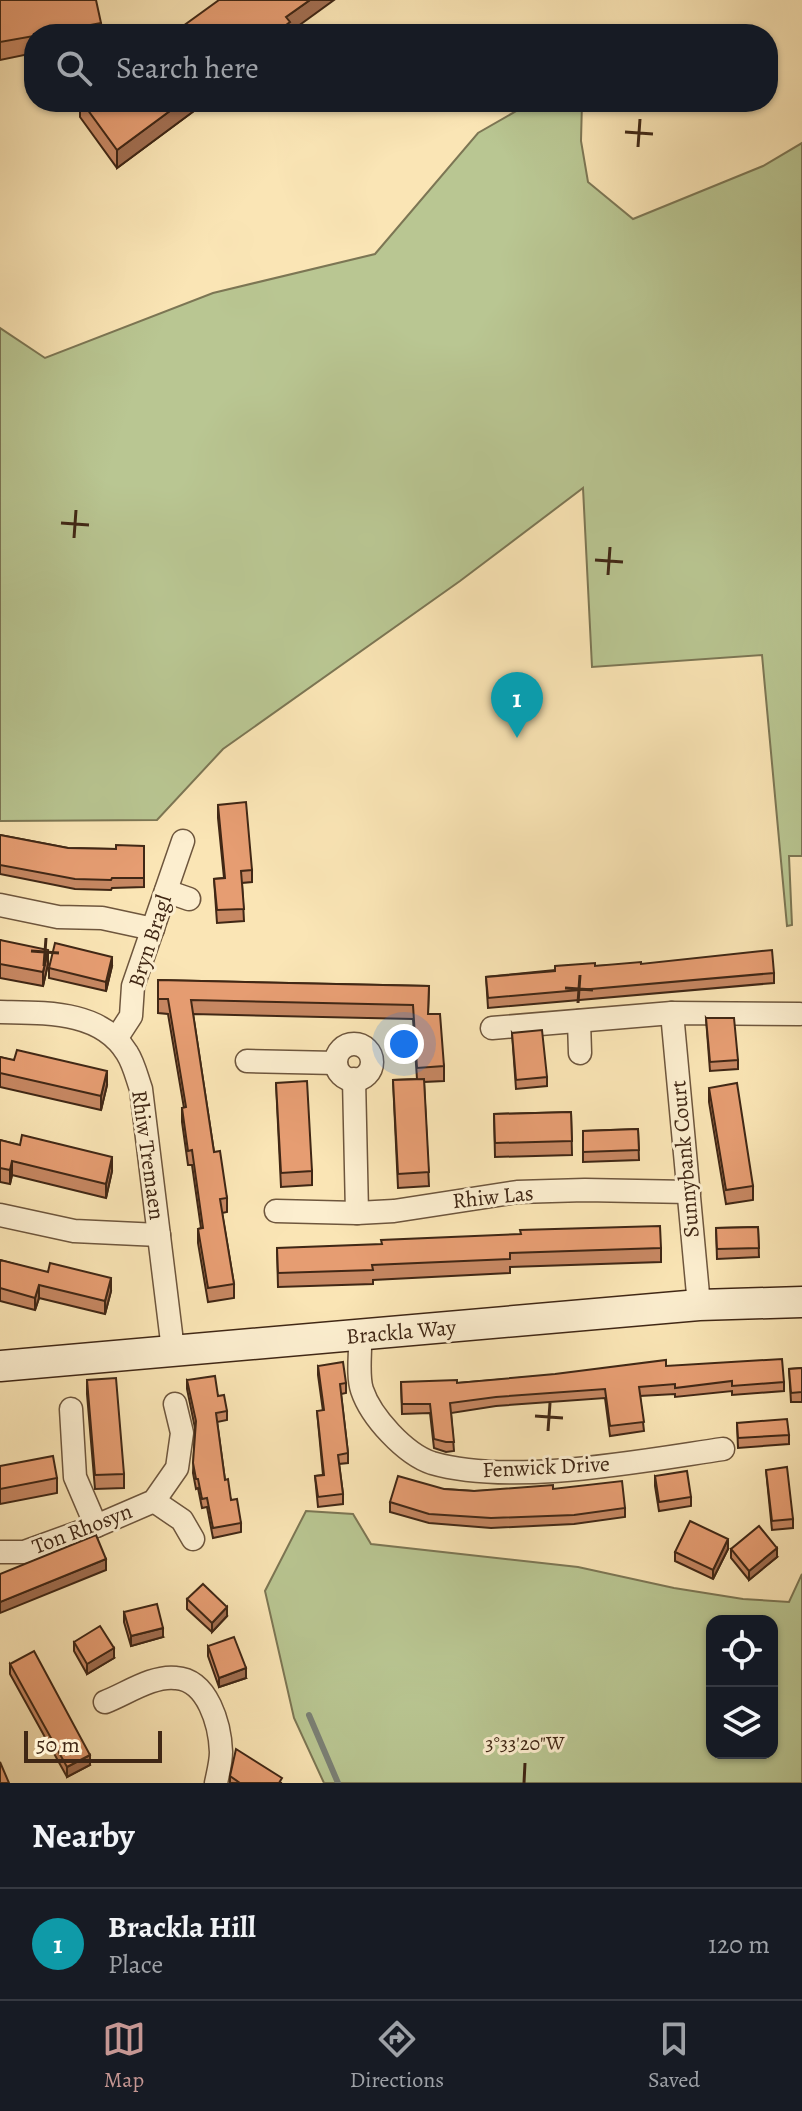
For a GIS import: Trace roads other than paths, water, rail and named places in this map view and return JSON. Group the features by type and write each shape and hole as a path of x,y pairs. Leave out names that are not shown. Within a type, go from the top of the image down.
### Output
{"street":[{"name":"Bryn Bragl","path":"116,1039 131,1016 133,986 183,841"},
{"path":"166,891 189,899"},
{"path":"0,905 58,917 102,918 153,929"},
{"path":"0,1012 62,1014 92,1024 116,1039"},
{"path":"492,1028 672,1013 800,1014"},
{"name":"Sunnybank Court","path":"672,1013 699,1305"},
{"path":"579,1021 580,1053"},
{"name":"Rhiw Tremaen","path":"116,1039 129,1055 141,1089 173,1350"},
{"path":"350,1045 362,1046 372,1061 364,1077 354,1079 341,1074 336,1063 340,1051 350,1045"},
{"path":"247,1061 336,1063"},
{"path":"354,1079 357,1213"},
{"name":"Rhiw Las","path":"276,1211 299,1202 357,1213 394,1211 517,1192 689,1192"},
{"path":"0,1215 74,1231 159,1235"},
{"name":"Brackla Way","path":"0,1366 699,1305 802,1302"},
{"name":"Fenwick Drive","path":"360,1335 361,1389 389,1436 429,1462 480,1472 558,1469 723,1449"},
{"name":"Ton Rhosyn","path":"0,1552 24,1552 154,1501 177,1468 182,1433 175,1404"},
{"path":"71,1409 75,1477 96,1526"},
{"path":"154,1501 182,1520 193,1539"},
{"path":"105,1702 153,1681 175,1677 191,1682 207,1698 216,1727 221,1753 216,1783"}],"waterway":[{"path":"309,1715 338,1783"}],"place":[{"name":"Brackla Hill","path":"517,738"}]}
